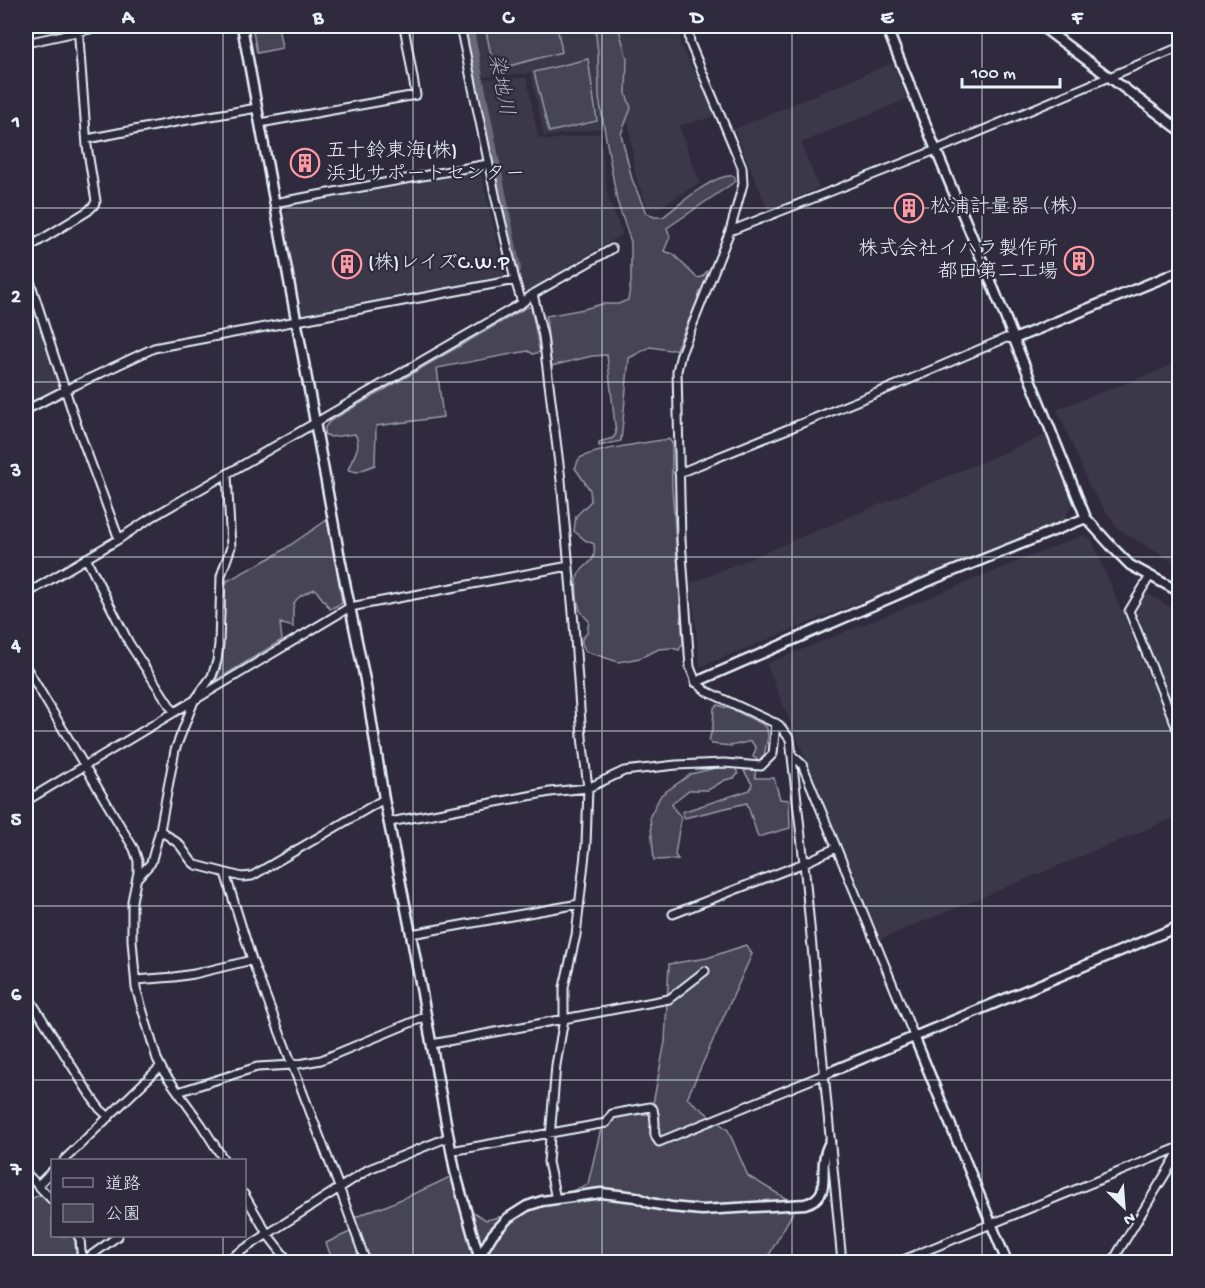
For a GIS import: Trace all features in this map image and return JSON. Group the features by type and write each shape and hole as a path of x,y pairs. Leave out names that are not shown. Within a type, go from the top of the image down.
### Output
{"street":[{"path":"26,43 78,28 104,26"},
{"path":"242,26 448,1137 478,1260"},
{"path":"260,123 416,95 404,26"},
{"path":"460,26 488,164 522,303"},
{"path":"690,26 690,44 742,167 744,184 730,231 681,354 677,371 681,540 690,667 696,682 706,692 776,723 790,739 842,1263"},
{"path":"886,26 1086,518 1130,565 1179,592"},
{"path":"1041,26 1179,130"},
{"path":"26,249 88,211 96,199 87,139 78,28"},
{"path":"730,231 936,150 1179,47"},
{"path":"87,139 257,108"},
{"path":"274,203 488,164"},
{"path":"26,594 149,519 612,249"},
{"path":"26,269 83,443 119,539"},
{"path":"679,473 1006,338 1014,339 1179,271"},
{"path":"26,410 154,348 515,280"},
{"path":"533,294 543,336 561,480 577,685 588,789 586,845 576,935 564,987 564,1019 556,1065 548,1162 556,1199"},
{"path":"137,878 151,863 160,830 175,750 194,701 212,676 217,661 221,576 231,548 227,474"},
{"path":"696,682 936,578 1086,518"},
{"path":"86,558 129,643 174,712"},
{"path":"26,801 350,607 569,566"},
{"path":"1150,576 1130,611 1179,736"},
{"path":"26,668 134,849 138,861 132,901 136,988 160,1067 223,1159"},
{"path":"390,822 550,792 588,789 624,771 676,765 724,763 761,766 773,754 776,723"},
{"path":"792,755 802,764 1007,1263"},
{"path":"160,830 179,844 196,865 242,877 252,876 384,799"},
{"path":"673,914 836,848"},
{"path":"225,873 252,960 366,1263"},
{"path":"411,934 579,904"},
{"path":"451,1151 606,1123 612,1114 650,1107 653,1109 655,1118 654,1134 659,1142 1179,926"},
{"path":"136,980 174,977 252,960"},
{"path":"432,1044 669,999 705,971"},
{"path":"26,993 92,1098 109,1117"},
{"path":"178,1092 248,1069 321,1060 426,1016"},
{"path":"66,1159 160,1067"},
{"path":"224,1263 369,1169 448,1137"},
{"path":"478,1260 493,1234 508,1218 527,1206 542,1201 601,1193 636,1197 650,1203 671,1207 702,1210 813,1202 822,1192 825,1155 830,1142"},
{"path":"898,1263 1179,1148"},
{"path":"1112,1263 1179,1148"},
{"path":"26,1173 51,1199"},
{"path":"38,1185 51,1173"},
{"path":"246,1197 289,1263"},
{"path":"78,1237 82,1263 117,1237"}],"shaded area":[{"path":"471,26 682,26 680,43 716,116 679,126 700,183 658,208 647,207 635,175 629,124 544,137 531,73 481,77"},
{"path":"892,63 907,99 801,143 819,188 768,210 734,129"},
{"path":"527,78 538,137 548,140 600,133 608,199 623,234 522,294 480,79"},
{"path":"478,171 481,174 505,273 501,279 305,317 300,313 284,214 290,206"},
{"path":"26,287 61,386 26,403"},
{"path":"1179,360 1179,566 1117,528 1091,490 1057,409 1158,371"},
{"path":"1046,435 1073,503 1064,520 700,667 691,583"},
{"path":"1083,535 1091,538 1179,748 1179,816 881,939 766,664"},
{"path":"1145,592 1179,612 1179,722 1135,615"}],"green space":[{"path":"252,26 278,26 282,48 257,53"},
{"path":"485,26 557,26 562,52 494,70"},
{"path":"595,26 618,26 627,58 626,94 631,108 621,134 632,179 646,213 654,217 663,217 717,179 734,176 736,181 667,228 670,237 664,251 673,254 697,278 702,277 707,271 710,273 676,349 650,347 629,358 621,441 599,446 599,442 613,438 616,434 607,355 592,356 551,366 546,316 602,304 618,304 628,300 631,282 631,242 617,201 599,98"},
{"path":"588,59 597,121 549,132 534,72"},
{"path":"527,307 531,307 540,352 533,354 528,351 437,368 443,417 376,426 375,465 357,472 348,470 357,448 357,439 355,434 331,437 324,434 325,427 330,421"},
{"path":"669,439 672,443 672,486 683,643 679,650 659,649 640,658 618,662 585,651 582,643 589,621 580,610 577,580 580,572 592,561 594,544 574,531 576,516 591,501 590,490 575,468 579,459 584,456"},
{"path":"327,520 342,603 330,609 315,589 301,596 293,607 293,627 280,623 282,640 215,681 220,671 222,658 225,606 223,590 227,581 277,554"},
{"path":"718,705 736,711 767,728 768,737 763,760 753,757 756,748 751,741 731,746 712,744 709,741 714,708"},
{"path":"728,765 735,767 738,774 734,778 725,780 708,790 689,790 672,803 681,817 675,855 678,859 654,860 650,816 661,795 691,774"},
{"path":"756,766 755,778 774,778 780,799 789,800 790,828 758,837 747,803 684,818 682,812 750,790 752,784 744,771"},
{"path":"746,945 752,954 687,1098 728,1130 748,1176 797,1205 765,1262 367,1262 351,1219 456,1174 464,1206 486,1220 530,1210 588,1184 604,1116 651,1114 665,1042 669,964 707,958"},
{"path":"44,1194 51,1203 51,1237 74,1237 79,1262 26,1262 26,1200"},
{"path":"352,1231 365,1262 333,1262 326,1243"}],"waterway":[{"name":"染地川","path":"467,26 515,269"}],"place":[{"name":"五十鈴東海(株) 浜北サポートセンター","path":"305,163"},
{"name":"松浦計量器（株）","path":"909,208"},
{"name":"株式会社イハラ製作所 都田第二工場","path":"1079,261"},
{"name":"(株)レイズC.W.P","path":"347,264"}]}
